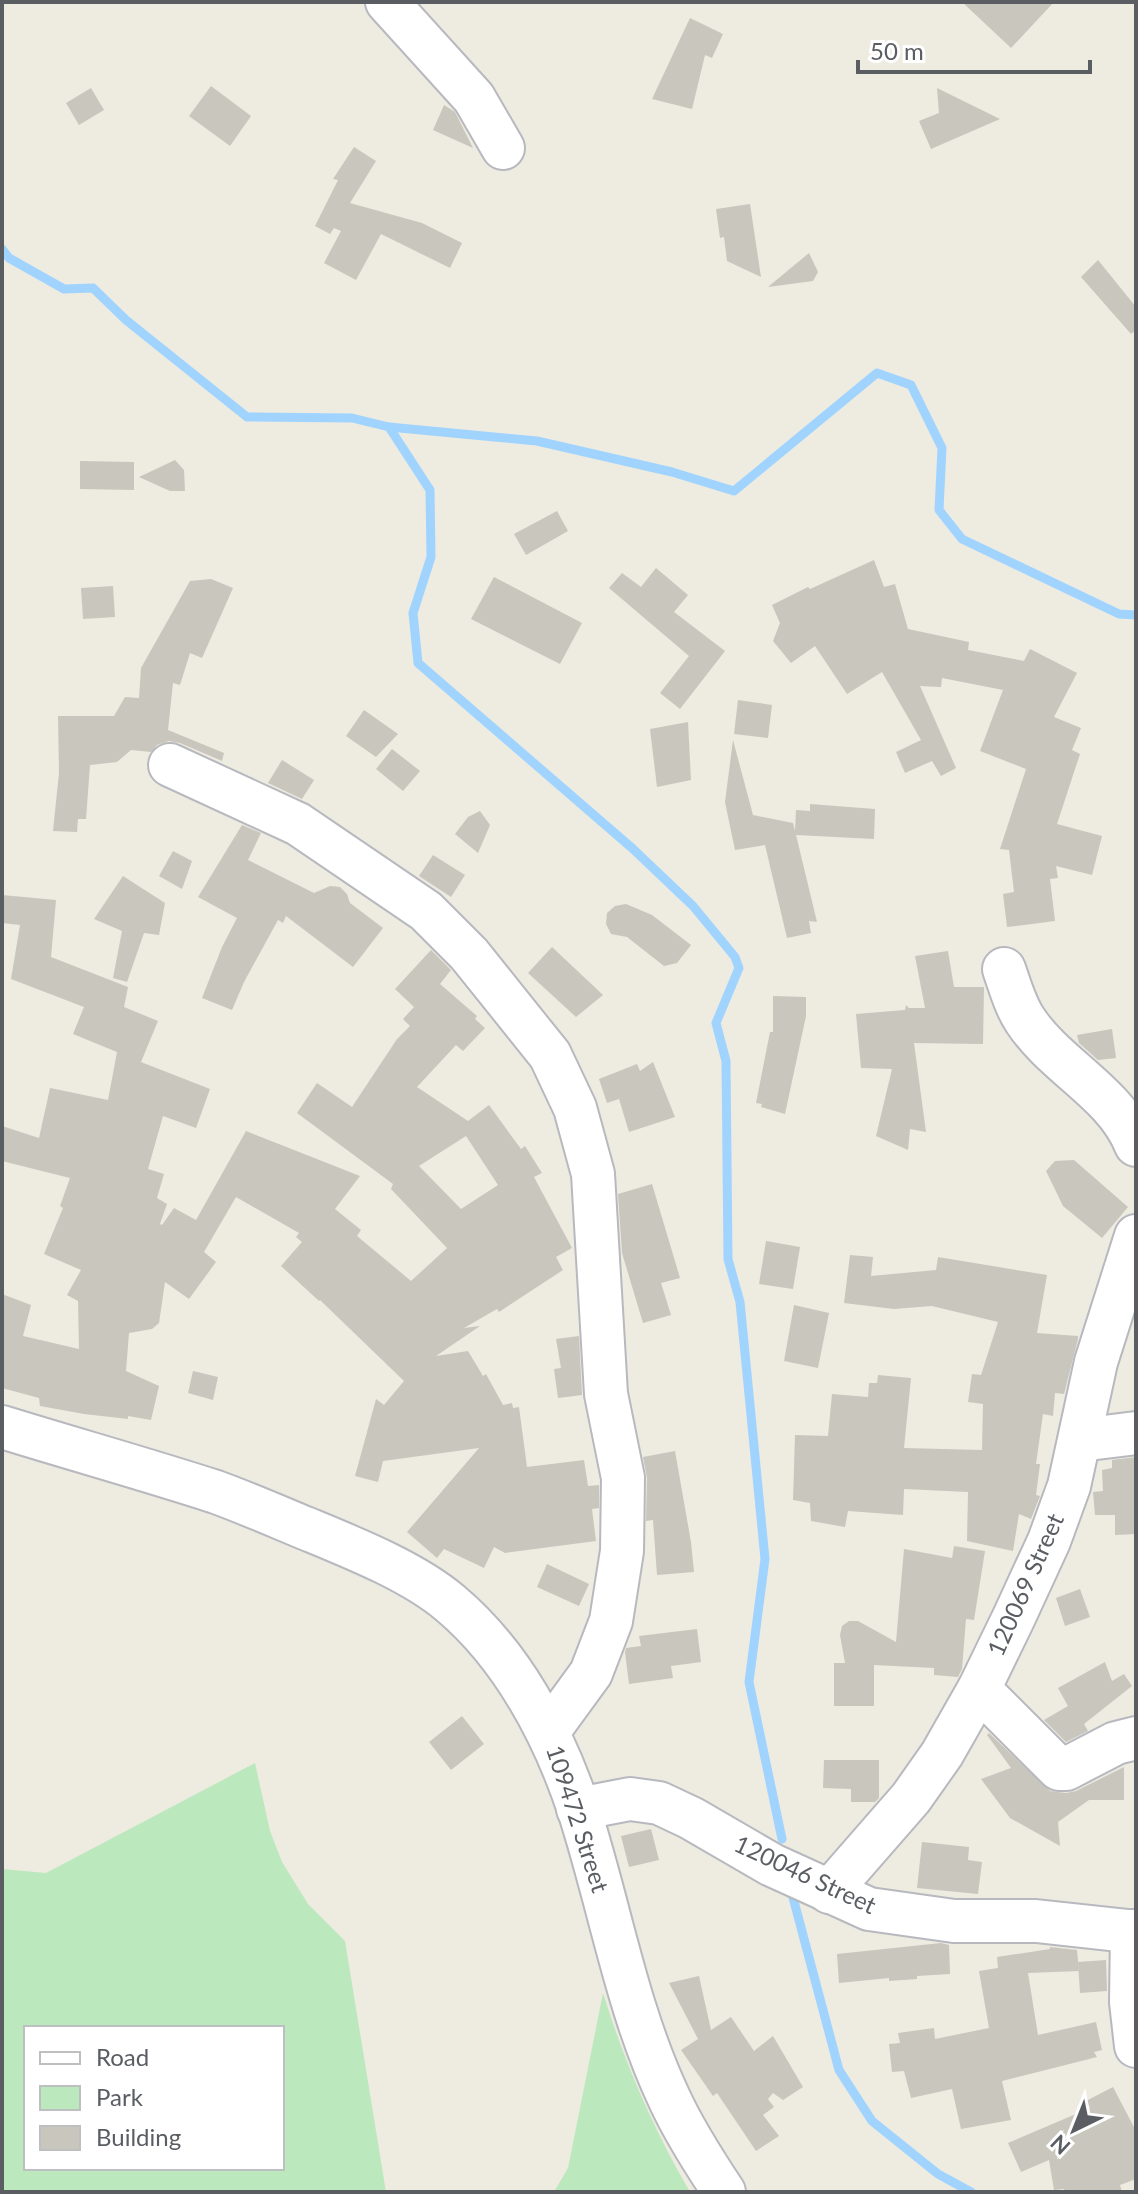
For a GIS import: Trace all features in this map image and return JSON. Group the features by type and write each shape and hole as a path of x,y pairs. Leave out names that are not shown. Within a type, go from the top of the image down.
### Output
{"street":[{"path":"387,2 474,98 503,148"},
{"path":"170,765 298,824 426,911 469,954 550,1055 575,1108 593,1174 606,1394 623,1478 622,1551 611,1621 591,1673 548,1732"},
{"path":"1004,969 1013,997 1026,1021 1057,1056 1120,1115 1136,1145"},
{"name":"120069 Street","path":"829,1892 911,1798 946,1748 979,1689 1049,1541 1069,1486 1096,1362 1136,1236"},
{"name":"109472 Street","path":"2,1427 218,1493 392,1566 449,1602 490,1644 522,1688 548,1732 578,1809 645,2038 669,2098 724,2192"},
{"path":"1080,1440 1136,1433"},
{"path":"979,1689 1059,1769 1066,1769 1116,1743 1136,1738"},
{"name":"120046 Street","path":"578,1809 630,1799 659,1803 772,1865 869,1909 954,1921 1036,1921 1134,1932"},
{"path":"1134,1932 1131,2002 1136,2046"}],"green space":[{"path":"255,1763 270,1831 282,1862 308,1904 345,1941 386,2192 2,2192 2,1869 46,1873"},
{"path":"603,1993 641,2095 690,2192 554,2192 568,2168"}],"building":[{"path":"962,2 1054,2 1011,48"},
{"path":"690,18 723,34 712,58 705,55 692,109 652,99"},
{"path":"211,86 251,116 230,146 189,116"},
{"path":"91,88 104,110 79,125 66,103"},
{"path":"937,88 1000,119 931,149 919,121 939,113"},
{"path":"444,105 455,112 473,148 433,130"},
{"path":"354,147 376,161 350,203 422,223 462,243 450,268 381,234 356,280 324,263 341,231 334,228 330,234 315,226 338,180 333,179"},
{"path":"750,204 761,277 727,261 724,237 720,238 716,209"},
{"path":"809,253 818,272 813,281 768,287"},
{"path":"1098,260 1136,307 1136,330 1131,334 1081,277"},
{"path":"175,460 184,470 185,491 170,491 139,477"},
{"path":"80,461 134,462 134,490 80,489"},
{"path":"557,511 568,531 526,555 514,534"},
{"path":"874,560 884,587 895,584 908,629 969,642 968,650 1024,661 1030,649 1077,673 1054,717 1081,728 1072,750 1080,754 1057,824 1102,836 1092,875 1056,866 1058,878 1050,879 1055,921 1007,927 1003,894 1014,892 1009,850 1000,849 1026,769 980,751 1003,690 942,678 941,687 920,686 956,768 941,776 932,761 905,773 896,752 921,740 882,672 847,694 815,646 791,663 773,641 780,623 772,605"},
{"path":"656,568 688,595 674,612 725,651 680,709 660,693 689,656 609,588 622,573 641,587"},
{"path":"494,577 582,623 560,664 471,619"},
{"path":"211,579 233,588 202,658 190,653 180,685 173,683 168,730 224,753 222,761 169,741 157,745 151,752 131,750 117,762 90,765 86,819 78,819 77,832 53,831 59,773 58,716 114,716 125,697 139,698 141,668 190,581"},
{"path":"113,586 115,617 83,619 81,588"},
{"path":"738,700 772,705 768,738 734,734"},
{"path":"364,710 398,734 376,757 346,736"},
{"path":"688,722 691,780 657,787 650,729"},
{"path":"733,740 753,815 793,823 795,831 796,810 810,811 810,804 875,809 874,839 796,835 817,922 809,921 811,933 787,938 765,845 735,850 725,802"},
{"path":"392,749 420,771 403,791 376,769"},
{"path":"282,760 314,780 302,799 268,783"},
{"path":"480,811 490,825 478,853 455,834 468,817"},
{"path":"242,825 261,833 248,860 314,893 330,886 340,887 350,903 383,928 353,967 286,916 283,923 278,920 232,1010 202,998 237,918 198,897"},
{"path":"173,851 192,861 182,889 159,876"},
{"path":"433,855 465,875 451,897 419,876"},
{"path":"123,876 165,903 159,935 144,933 127,982 113,978 122,931 94,919"},
{"path":"2,895 56,900 51,957 128,987 124,1007 158,1021 141,1062 210,1089 196,1128 163,1116 148,1169 164,1174 157,1198 167,1204 160,1224 174,1208 196,1220 246,1131 360,1176 335,1209 361,1230 357,1236 411,1281 447,1248 391,1189 393,1184 297,1113 317,1083 352,1107 397,1039 410,1026 403,1019 414,1007 395,989 431,950 451,970 440,984 477,1016 475,1019 485,1028 463,1051 456,1045 417,1087 468,1121 489,1105 521,1149 525,1146 542,1173 534,1177 572,1248 556,1257 563,1270 499,1312 497,1309 464,1328 480,1326 436,1356 468,1351 483,1376 486,1374 503,1405 512,1403 513,1408 519,1407 527,1467 584,1460 588,1486 599,1485 599,1508 592,1509 596,1541 505,1553 494,1547 484,1568 444,1549 437,1558 407,1532 479,1448 383,1461 378,1482 355,1476 376,1399 384,1405 404,1381 281,1266 302,1242 296,1237 299,1233 236,1197 204,1252 216,1262 189,1299 165,1282 159,1323 152,1329 129,1333 126,1371 159,1386 151,1420 84,1414 40,1406 39,1398 2,1388 2,1294 31,1305 23,1336 79,1349 78,1301 67,1295 81,1270 44,1254 63,1208 60,1206 70,1178 2,1161 2,1126 39,1138 50,1088 108,1100 117,1052 73,1034 84,1007 11,979 20,925 2,923","holes":["466,1136 498,1185 461,1209 419,1166"]},
{"path":"626,904 652,915 691,945 677,963 664,966 627,937 611,934 606,924 607,913 615,906"},
{"path":"552,947 603,995 576,1017 528,973"},
{"path":"948,951 954,987 984,987 983,1044 914,1043 926,1132 910,1129 908,1150 876,1136 892,1069 861,1068 856,1014 905,1010 906,1005 909,1008 925,1008 915,956"},
{"path":"773,996 806,997 806,1016 785,1114 756,1103 770,1032 773,1032"},
{"path":"1112,1029 1116,1058 1098,1060 1079,1043 1077,1035"},
{"path":"653,1062 675,1117 629,1132 619,1099 607,1103 599,1079 637,1064 640,1071"},
{"path":"1074,1160 1128,1207 1102,1238 1063,1206 1046,1171 1055,1161"},
{"path":"652,1184 680,1278 661,1283 671,1315 643,1323 622,1253 618,1194"},
{"path":"766,1241 800,1247 793,1289 759,1284"},
{"path":"850,1255 873,1257 871,1276 936,1270 938,1257 1047,1275 1037,1333 1078,1336 1078,1339 1064,1394 1055,1393 1053,1416 1043,1414 1036,1464 1040,1464 1036,1495 1040,1496 1031,1519 1019,1514 1013,1551 967,1541 968,1492 904,1489 903,1515 848,1511 845,1527 811,1521 810,1503 793,1500 795,1435 828,1436 832,1394 868,1397 869,1383 877,1383 878,1375 911,1378 904,1448 982,1450 983,1404 968,1402 972,1374 981,1375 998,1322 932,1306 894,1309 844,1303"},
{"path":"794,1305 829,1313 818,1368 784,1361"},
{"path":"579,1336 582,1395 558,1398 554,1369 561,1368 556,1339"},
{"path":"193,1371 218,1377 213,1400 188,1393"},
{"path":"675,1451 694,1572 657,1575 653,1520 646,1521 647,1478 643,1457"},
{"path":"1136,1457 1136,1534 1115,1535 1115,1515 1095,1515 1093,1492 1103,1491 1102,1470 1112,1468 1112,1460"},
{"path":"954,1546 985,1551 974,1620 966,1619 962,1669 958,1677 934,1675 934,1668 874,1665 874,1706 834,1706 834,1663 845,1663 840,1635 842,1626 849,1621 858,1621 896,1642 904,1549 952,1558"},
{"path":"547,1564 589,1584 579,1606 537,1587"},
{"path":"1080,1589 1090,1617 1065,1626 1056,1598"},
{"path":"697,1629 701,1662 671,1666 673,1678 629,1684 625,1652 626,1648 641,1646 639,1636"},
{"path":"1105,1662 1112,1681 1124,1674 1132,1686 1084,1724 1088,1731 1066,1742 1044,1720 1068,1706 1058,1688"},
{"path":"462,1716 484,1744 451,1770 429,1742"},
{"path":"989,1733 1050,1791 1076,1791 1124,1767 1124,1800 1089,1800 1058,1822 1060,1846 1010,1818 981,1779 1011,1768 987,1735"},
{"path":"824,1760 879,1760 879,1798 875,1802 851,1802 851,1789 823,1788"},
{"path":"651,1829 659,1860 629,1867 621,1836"},
{"path":"922,1842 969,1847 968,1860 982,1862 978,1894 917,1888"},
{"path":"941,1943 949,1945 950,1974 839,1983 837,1954"},
{"path":"1050,1947 1077,1950 1079,1971 1028,1973 1038,2035 1096,2022 1102,2050 1094,2052 1097,2057 1002,2081 1011,2120 961,2129 952,2089 911,2098 904,2071 892,2072 889,2044 900,2043 898,2033 934,2028 935,2039 989,2028 979,1971 998,1968 997,1957"},
{"path":"1106,1960 1107,1991 1080,1993 1078,1962"},
{"path":"699,1976 711,2030 731,2017 754,2051 773,2036 803,2087 783,2100 773,2093 768,2099 774,2107 763,2115 779,2136 756,2151 717,2093 713,2096 681,2050 698,2039 669,1983"},
{"path":"1113,2087 1136,2131 1136,2179 1120,2185 1122,2192 1054,2190 1049,2160 1021,2172 1008,2143 1090,2108 1086,2101"}],"waterway":[{"path":"2,249 9,258 64,289 93,288 126,320 247,417 352,418 389,427 430,490 431,557 413,613 418,663 632,848 693,906 735,957 739,968 716,1023 726,1061 728,1259 740,1302 765,1559 749,1682 782,1839"},
{"path":"389,427 537,441 672,472 734,491 877,373 911,385 942,448 939,510 962,539 1119,614 1136,615"},
{"path":"791,1890 839,2070 872,2121 938,2174 971,2192"}]}
